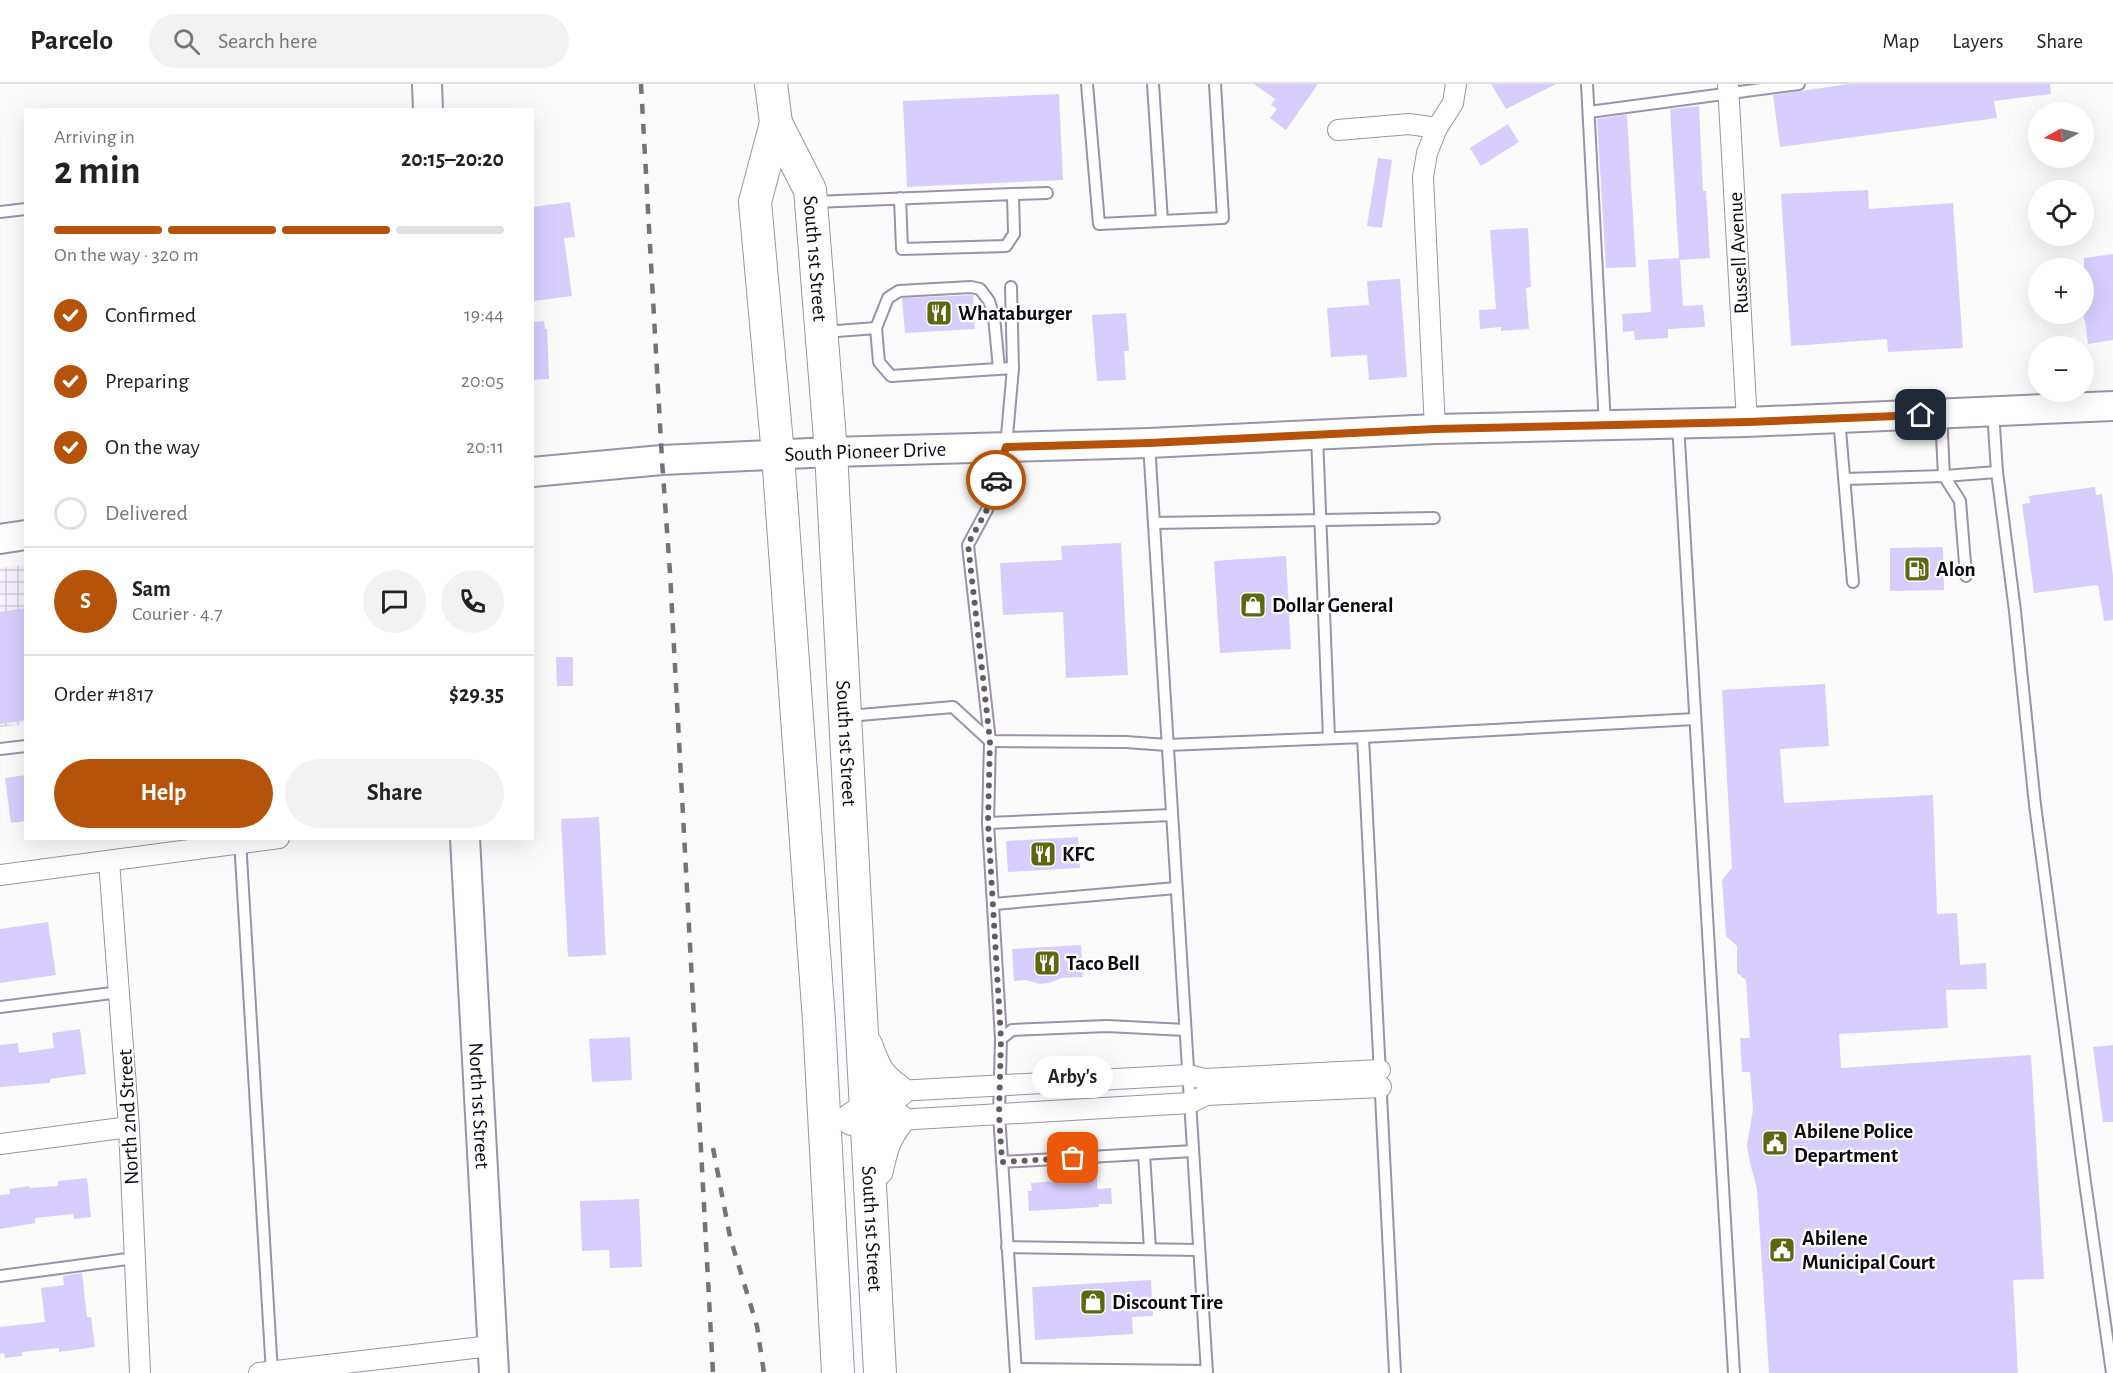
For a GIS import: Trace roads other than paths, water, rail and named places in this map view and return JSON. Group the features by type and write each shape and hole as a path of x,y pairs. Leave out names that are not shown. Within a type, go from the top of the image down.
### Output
{"main road":[{"name":"South 1st Street","path":"771,84 776,123 810,190 831,452 880,1373"},
{"name":"South 1st Street","path":"776,123 755,202 778,455 822,1062 838,1373"},
{"path":"862,1033 873,1064 898,1105"},
{"path":"822,1062 836,1089 848,1103 865,1111"},
{"path":"826,1149 845,1124 865,1111 898,1105"},
{"path":"871,1200 880,1150 898,1105"}],"street":[{"path":"427,84 428,108"},
{"path":"1435,429 1423,177 1427,153 1437,128 1453,103 1456,84"},
{"name":"Russell Avenue","path":"1728,89 1748,422"},
{"path":"1338,130 1409,124 1437,128"},
{"name":"South Pioneer Drive","path":"534,472 662,460 831,452 1149,443 1435,429 1748,422 2113,406"},
{"path":"0,539 24,535"},
{"name":"North 1st Street","path":"465,840 492,1360"},
{"path":"0,875 240,841"},
{"name":"North 2nd Street","path":"109,861 129,1127 140,1373"},
{"path":"898,1105 999,1085 1188,1075 1204,1079 1380,1079"},
{"path":"898,1105 999,1114 1190,1103 1206,1095 1380,1079"},
{"path":"0,1144 129,1127"},
{"path":"268,1372 492,1360"}],"lane":[{"path":"1087,84 1099,224 1223,218 1215,84"},
{"path":"1153,84 1162,221"},
{"path":"1587,84 1605,425"},
{"path":"1589,112 1728,89 1799,84"},
{"path":"811,202 1047,193"},
{"path":"900,198 902,249 1006,246 1014,234 1013,194"},
{"path":"0,212 24,208"},
{"path":"999,368 994,317 989,301 980,289 971,287 899,291 888,298 876,328 879,362 891,376 1013,368"},
{"path":"1011,288 1013,368 1006,447 990,504 968,544 990,741 988,823 1001,1039 999,1114 1016,1371 1207,1372 1149,443"},
{"path":"821,332 876,328"},
{"path":"1993,411 1997,472 2057,981 2112,1373"},
{"path":"1941,414 1944,476 1960,501 1966,576"},
{"path":"1839,418 1853,582"},
{"path":"1678,423 1734,1373"},
{"path":"1317,435 1329,738"},
{"path":"1845,479 1997,472"},
{"path":"1154,523 1434,518"},
{"path":"845,716 953,707 990,741 1126,742 1167,745 1695,719"},
{"path":"1363,737 1395,1373"},
{"path":"0,749 24,746"},
{"path":"988,823 1172,815"},
{"path":"240,841 268,1372"},
{"path":"994,904 1176,888"},
{"path":"0,1007 120,992"},
{"path":"1001,1039 1012,1030 1107,1026 1185,1030"},
{"path":"1002,1162 1193,1151"},
{"path":"1144,1154 1150,1249"},
{"path":"1007,1247 1199,1250"},
{"path":"0,1275 135,1258"}],"railway":[{"path":"641,84 713,1373"},
{"path":"713,1148 730,1237 757,1326 764,1373"}],"place":[{"name":"Whataburger","path":"939,313"},
{"name":"Alon","path":"1917,569"},
{"name":"Dollar General","path":"1253,605"},
{"name":"KFC","path":"1043,854"},
{"name":"Taco Bell","path":"1047,963"},
{"name":"Abilene Police Department","path":"1775,1143"},
{"name":"Arby's","path":"1073,1158"},
{"name":"Abilene Municipal Court","path":"1782,1250"},
{"name":"Discount Tire","path":"1093,1302"}]}
